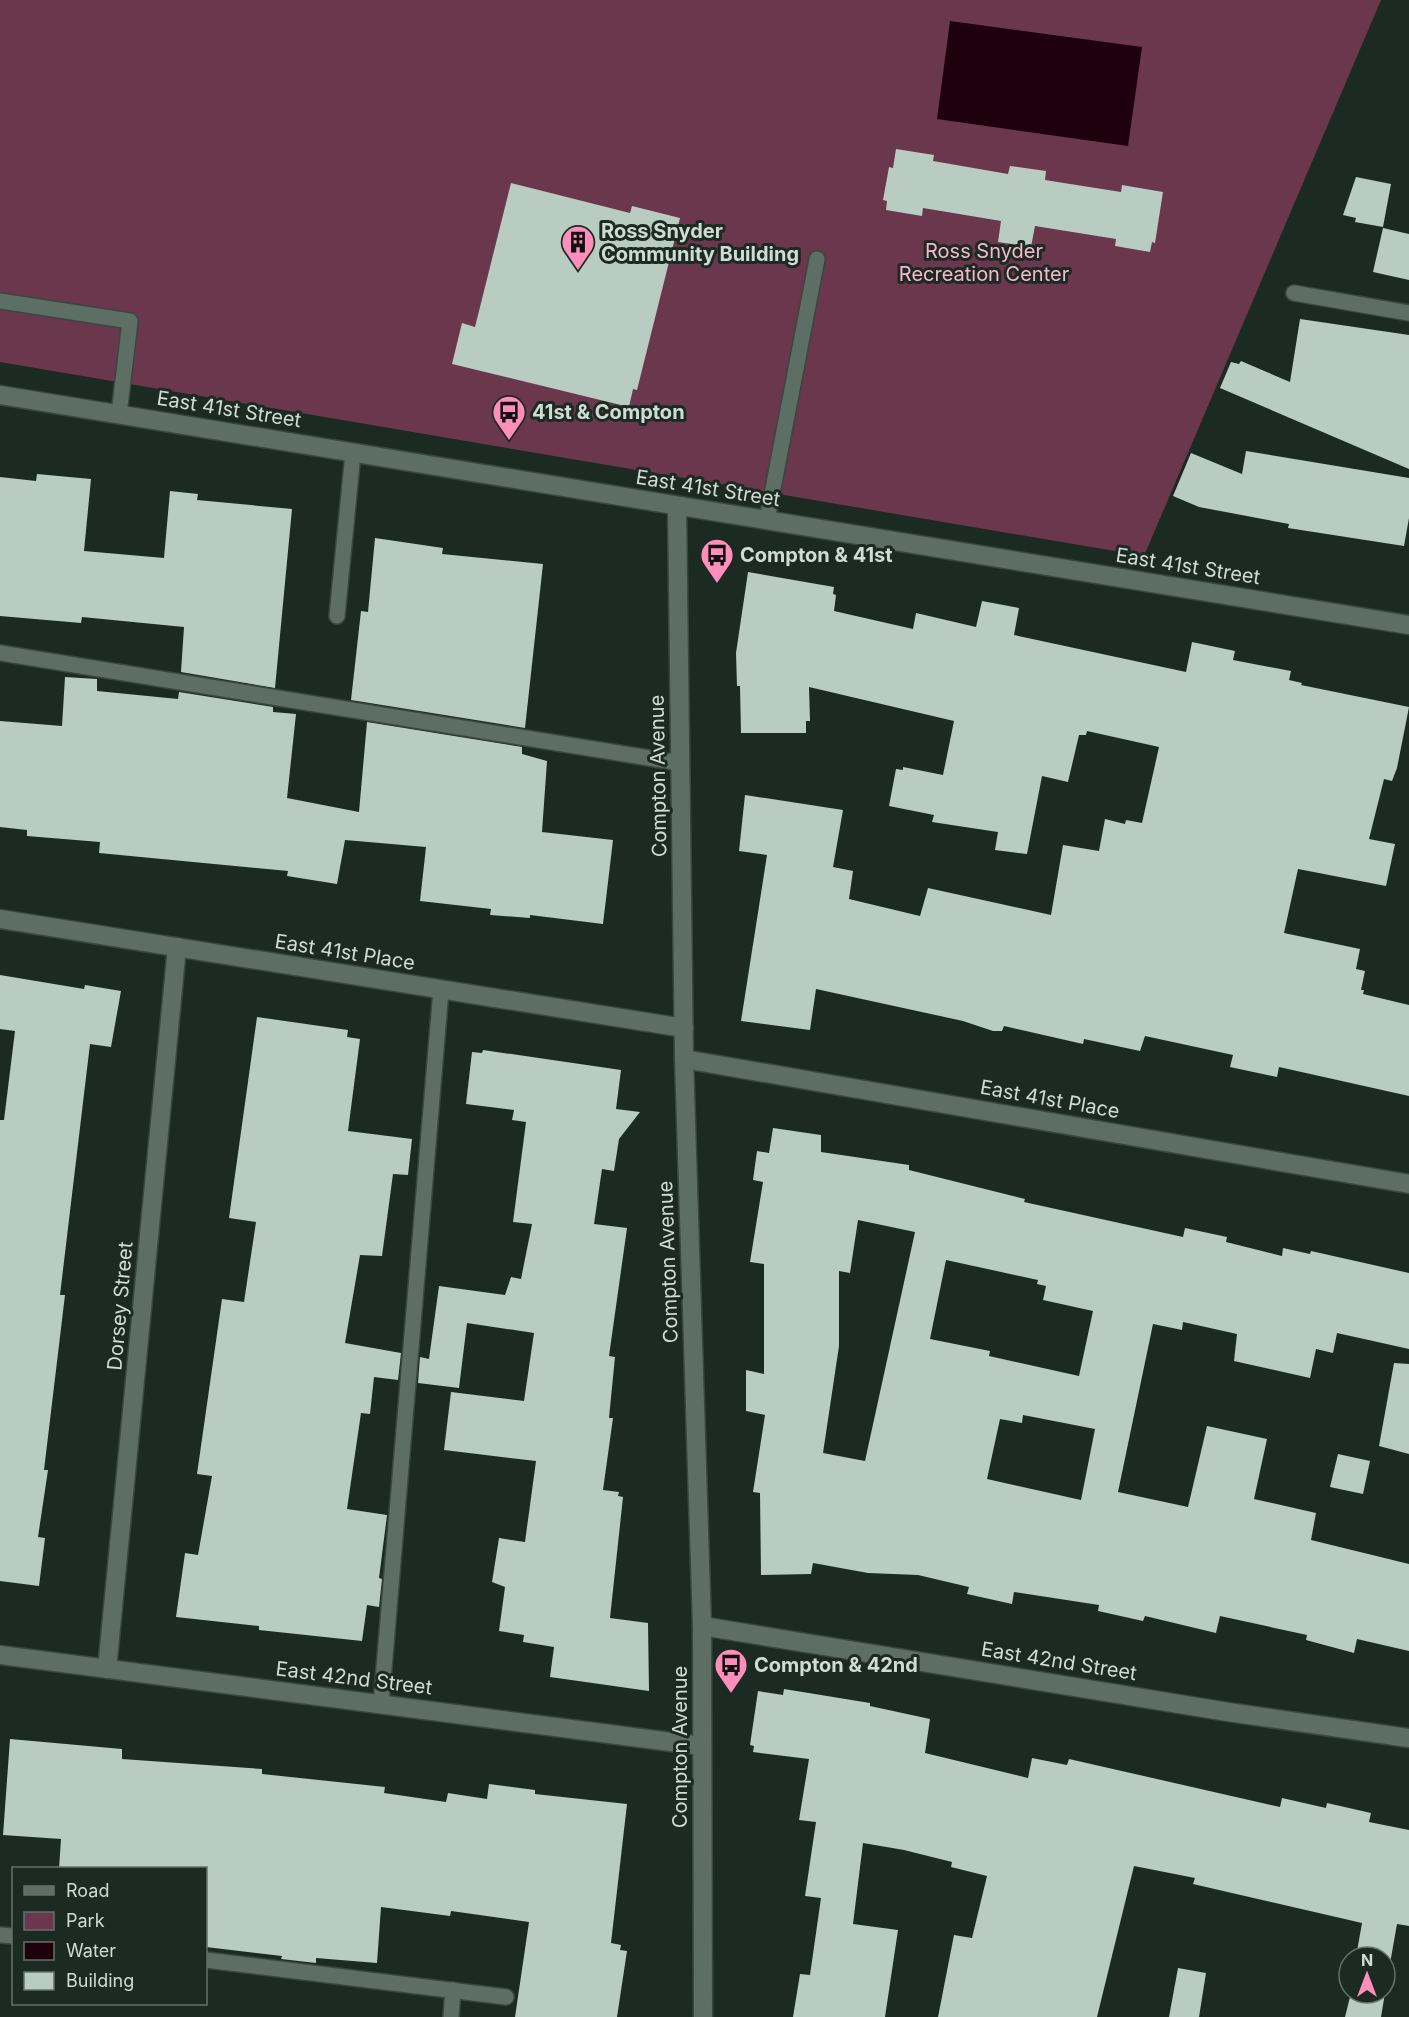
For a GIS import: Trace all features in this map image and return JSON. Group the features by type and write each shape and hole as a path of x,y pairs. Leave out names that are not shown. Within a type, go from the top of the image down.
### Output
{"street":[{"name":"East 41st Street","path":"0,395 1409,625"},
{"name":"Compton Avenue","path":"677,506 684,1059 702,1626 703,2017"},
{"name":"East 41st Place","path":"0,920 684,1028"},
{"name":"Dorsey Street","path":"107,1670 177,948"},
{"name":"East 41st Place","path":"684,1059 1409,1184"},
{"name":"East 42nd Street","path":"702,1626 1228,1712 1409,1738"},
{"name":"East 42nd Street","path":"0,1655 702,1746"}],"lane":[{"path":"767,520 817,259"},
{"path":"1294,293 1409,313"},
{"path":"0,301 130,321 119,414"},
{"path":"337,616 353,453"},
{"path":"0,652 680,763"},
{"path":"381,1704 441,990"},
{"path":"207,1960 506,1997"},
{"path":"451,2017 453,1990"}],"green space":[{"name":"Ross Snyder Recreation Center","path":"0,0 1381,0 1144,556 0,362"}],"water":[{"path":"950,21 1142,47 1128,146 937,119"}],"building":[{"path":"896,149 934,155 933,161 1008,174 1010,166 1046,171 1045,180 1121,192 1122,185 1163,192 1155,243 1152,242 1150,252 1115,246 1116,239 1035,226 1031,247 998,242 1001,221 923,208 922,216 886,210 887,201 883,200 889,167 893,168"},
{"path":"1356,177 1391,184 1383,227 1355,222 1356,218 1343,215"},
{"name":"Ross Snyder Community Building","path":"511,183 630,213 632,206 680,218 637,390 633,389 629,407 452,364 462,323 475,327"},
{"path":"1383,228 1409,234 1409,280 1373,272"},
{"path":"1300,319 1409,335 1409,469 1220,388 1231,362 1239,364 1241,361 1290,382"},
{"path":"1246,451 1409,478 1409,518 1404,546 1288,528 1289,524 1199,507 1173,496 1191,453 1242,474"},
{"path":"37,474 91,479 84,551 164,558 170,491 198,494 197,500 292,509 275,688 181,672 184,627 82,617 81,623 0,616 0,477 36,481"},
{"path":"375,538 443,548 442,554 543,564 525,728 351,700 361,611 368,612"},
{"path":"748,572 834,587 833,594 836,595 834,611 913,629 916,613 976,627 982,601 1019,608 1014,635 1186,672 1192,642 1235,651 1233,660 1291,671 1289,680 1302,683 1301,685 1409,707 1397,768 1392,781 1384,779 1369,839 1395,844 1386,886 1298,869 1284,933 1360,949 1356,969 1365,971 1361,990 1364,990 1363,994 1409,1005 1409,1096 1279,1067 1277,1077 1230,1067 1233,1055 1145,1036 1140,1051 1084,1039 1083,1044 1004,1026 1002,1031 993,1031 963,1021 816,989 810,1030 741,1021 767,855 739,851 745,795 843,810 833,867 853,871 849,899 920,916 928,888 1051,915 1063,845 1099,851 1105,819 1125,824 1126,820 1142,823 1159,747 1087,731 1086,735 1079,735 1068,782 1042,776 1027,854 995,850 998,832 932,822 934,815 889,806 896,769 903,770 903,767 943,775 954,721 809,687 810,721 806,721 806,733 741,733 740,686 737,686 736,653"},
{"path":"65,677 97,679 97,691 178,699 179,692 273,707 273,712 296,714 287,798 359,812 367,722 522,747 522,754 547,761 542,832 613,840 603,924 530,915 530,918 490,915 491,909 420,901 426,847 345,840 337,884 287,876 288,871 99,853 100,842 27,836 27,830 0,827 0,721 62,726"},
{"path":"0,975 84,989 85,985 121,991 111,1047 90,1044 60,1295 65,1295 44,1470 48,1470 38,1537 45,1538 39,1586 0,1581 0,1120 4,1120 15,1031 0,1029"},
{"path":"257,1017 348,1030 347,1037 360,1039 348,1131 412,1139 408,1175 393,1174 382,1256 360,1255 345,1343 401,1353 398,1380 374,1377 370,1414 361,1413 347,1509 387,1515 379,1578 382,1579 379,1607 367,1605 362,1641 259,1630 259,1626 176,1617 185,1553 198,1555 212,1476 197,1474 222,1299 244,1302 256,1222 229,1218"},
{"path":"483,1050 621,1070 616,1109 640,1112 619,1139 614,1171 602,1169 594,1224 627,1228 609,1356 615,1357 609,1418 613,1418 603,1490 619,1492 618,1496 623,1497 610,1618 648,1623 649,1691 550,1677 554,1647 523,1642 524,1635 499,1631 505,1587 492,1582 499,1538 525,1542 536,1461 444,1450 451,1392 524,1401 534,1333 467,1323 459,1388 418,1383 420,1357 429,1359 439,1286 505,1295 511,1277 521,1279 532,1224 513,1222 526,1122 512,1120 514,1110 466,1104 472,1052 482,1053"},
{"path":"773,1128 821,1135 821,1152 909,1165 909,1170 1025,1199 1024,1202 1183,1237 1185,1228 1227,1237 1226,1242 1282,1256 1283,1248 1310,1254 1311,1251 1409,1273 1409,1349 1337,1333 1333,1353 1316,1349 1310,1378 1234,1361 1237,1334 1183,1322 1182,1330 1153,1324 1118,1492 1188,1507 1207,1426 1267,1439 1254,1499 1316,1513 1311,1540 1409,1564 1409,1651 1357,1639 1354,1653 1306,1640 1307,1635 1220,1616 1216,1633 1145,1616 1143,1621 1098,1611 1099,1605 1014,1592 1012,1604 967,1594 969,1587 918,1575 868,1573 813,1563 811,1574 761,1575 760,1493 753,1492 765,1415 746,1411 746,1370 764,1374 764,1264 750,1262 763,1182 753,1180 757,1151 769,1153","holes":["858,1220 915,1232 865,1461 823,1453 839,1346 839,1271 850,1273","946,1260 1038,1280 1037,1284 1046,1286 1043,1300 1093,1311 1079,1376 989,1356 990,1351 930,1339","1023,1415 1095,1429 1081,1500 987,1479 1000,1419 1022,1423"]},
{"path":"1394,1363 1409,1364 1409,1454 1379,1446"},
{"path":"1338,1454 1370,1461 1363,1494 1330,1487"},
{"path":"784,1689 870,1703 870,1706 930,1719 925,1753 1028,1778 1032,1758 1067,1765 1069,1759 1280,1807 1282,1798 1326,1808 1327,1803 1371,1813 1369,1822 1409,1830 1409,1926 1397,1924 1393,1945 1358,1945 1362,1923 1193,1884 1195,1878 1134,1866 1097,2017 938,2017 954,1935 972,1938 987,1876 951,1867 952,1862 863,1843 853,1924 898,1930 885,2017 793,2017 800,1974 810,1975 821,1898 805,1896 816,1822 799,1820 809,1759 753,1752 754,1746 750,1745 758,1691 783,1695"},
{"path":"10,1739 122,1749 122,1759 262,1769 262,1774 385,1787 384,1793 446,1802 448,1793 487,1799 489,1784 535,1790 535,1794 627,1804 611,1943 621,1945 620,1950 627,1951 617,2017 515,2017 529,1922 451,1911 450,1916 381,1907 377,1963 316,1958 316,1963 281,1959 282,1956 207,1947 207,1867 59,1867 61,1839 3,1835"},
{"path":"1178,1968 1206,1973 1199,2017 1169,2017"},
{"path":"1348,2005 1383,2005 1381,2017 1345,2017"}],"place":[{"name":"Ross Snyder Community Building","path":"578,271"},
{"name":"41st & Compton","path":"509,441"},
{"name":"Compton & 41st","path":"717,584"},
{"name":"Compton & 42nd","path":"731,1694"}]}
